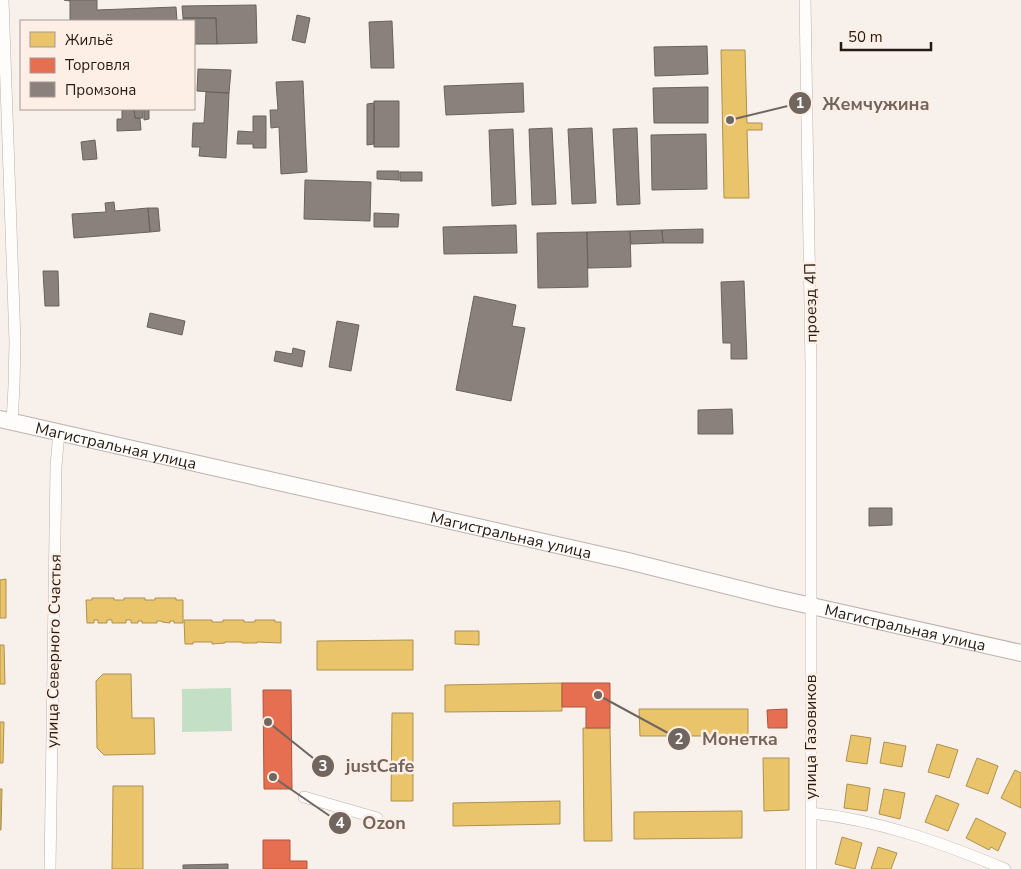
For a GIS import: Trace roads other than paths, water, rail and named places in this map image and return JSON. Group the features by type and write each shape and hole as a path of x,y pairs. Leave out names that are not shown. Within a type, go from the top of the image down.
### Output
{"main road":[{"name":"Магистральная улица","path":"6,420 628,560 810,605 1021,653"}],"street":[{"path":"4,0 15,342 6,420"},
{"name":"проезд 4П","path":"806,0 811,366 810,605"},
{"name":"улица Северного Счастья","path":"50,869 56,466 59,432"},
{"name":"улица Газовиков","path":"810,605 811,869"},
{"path":"304,797 376,818"},
{"path":"811,813 838,816 900,830 1005,869"}],"place":[{"name":"Жемчужина","path":"730,120"},
{"name":"Монетка","path":"598,695"},
{"name":"justCafe","path":"268,722"},
{"name":"Ozon","path":"273,777"}]}
